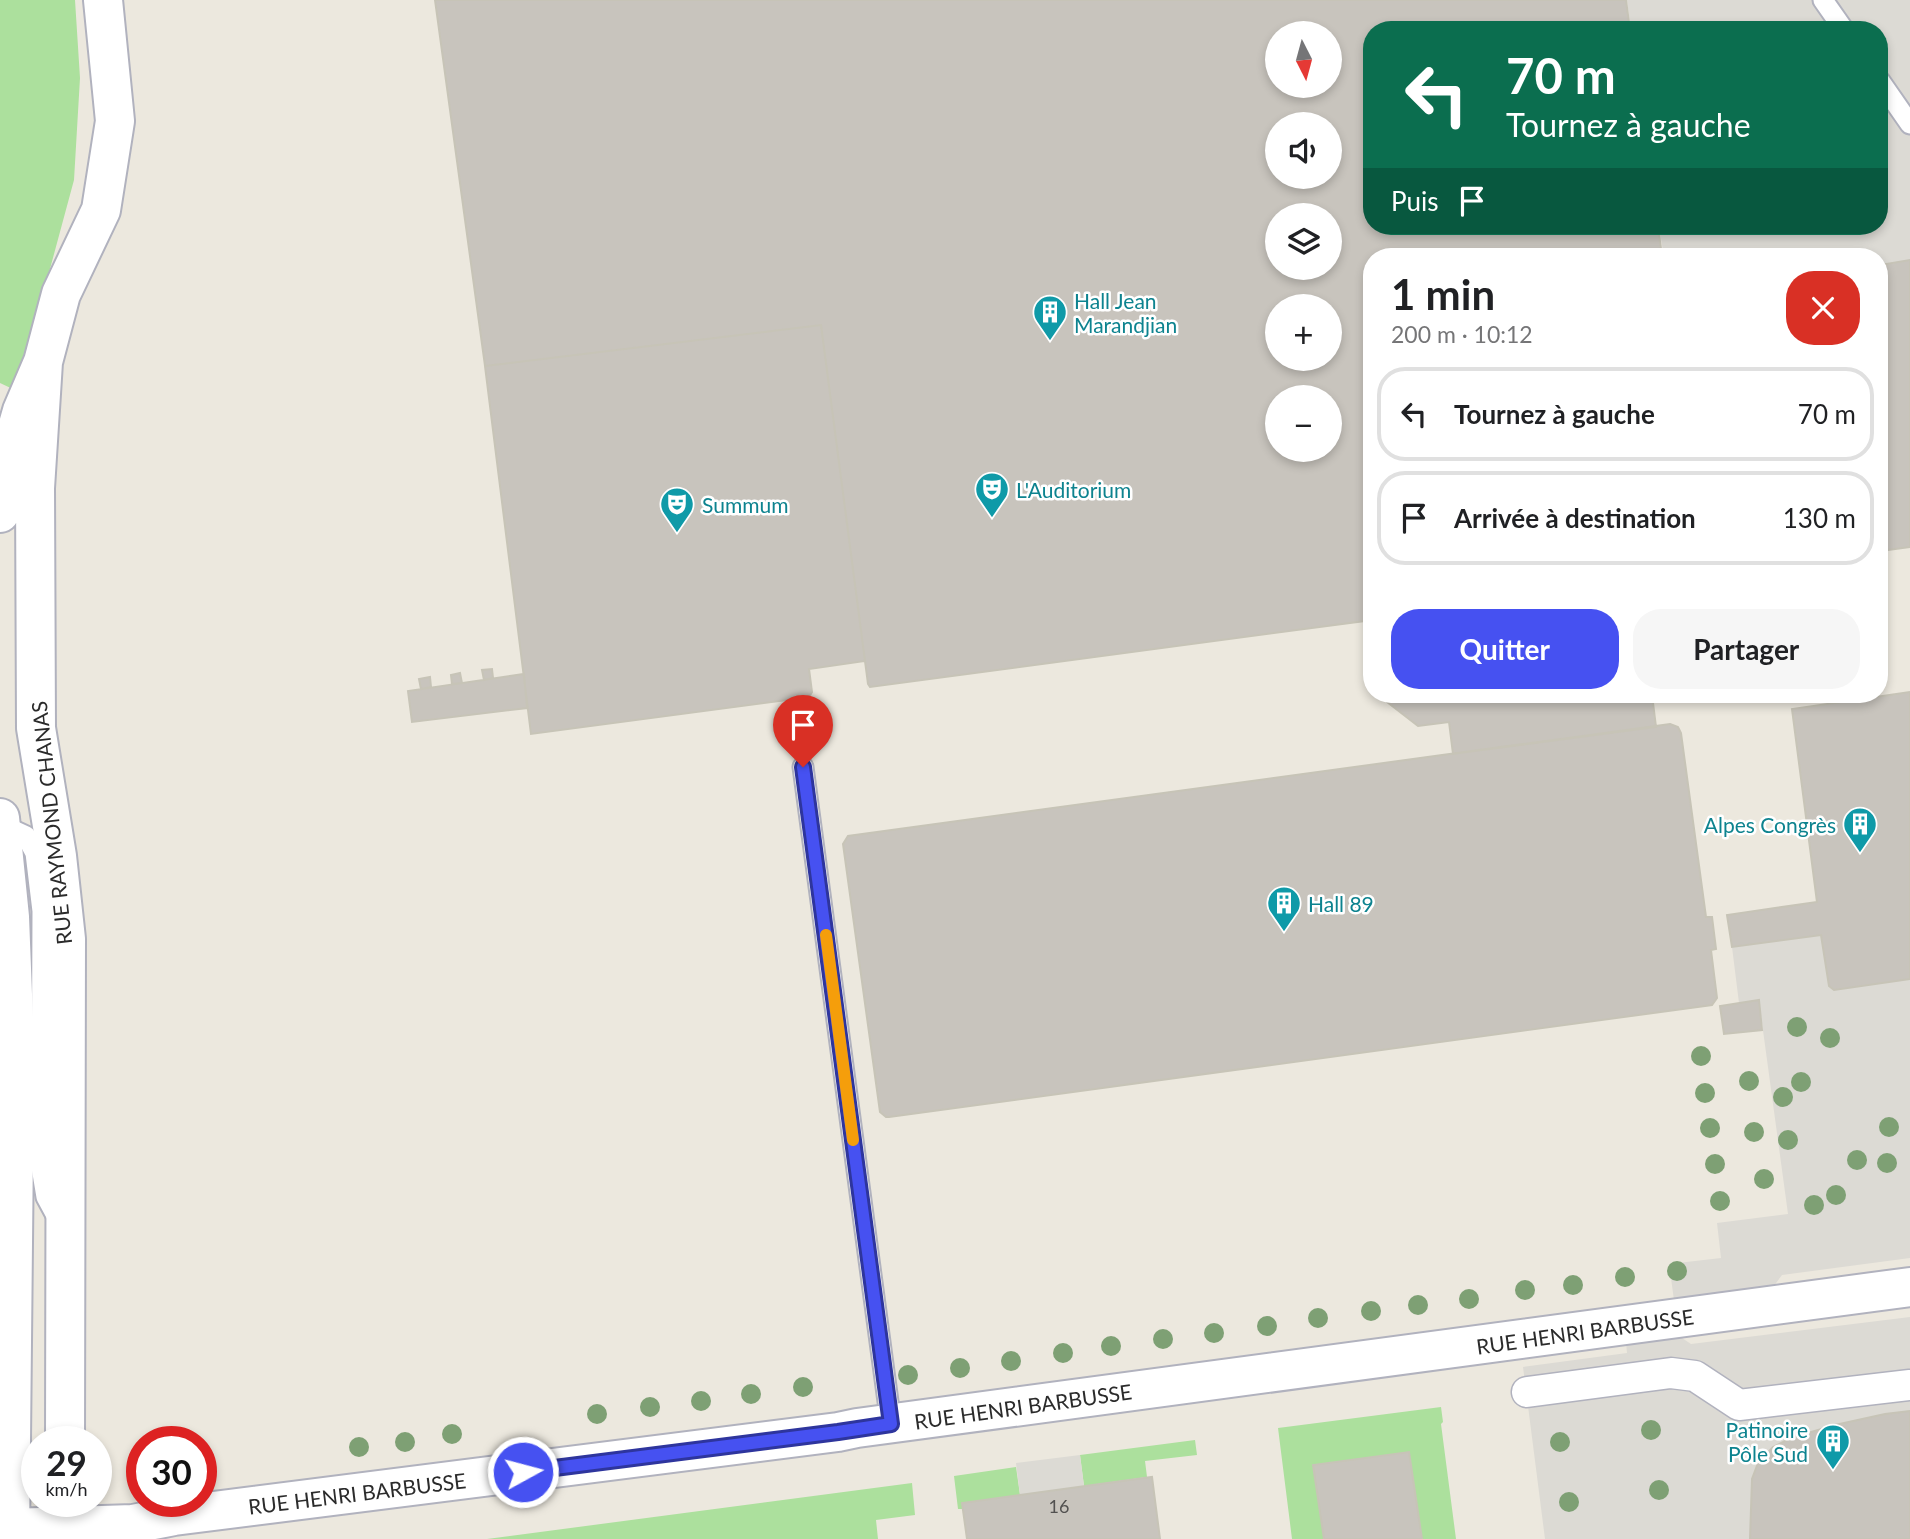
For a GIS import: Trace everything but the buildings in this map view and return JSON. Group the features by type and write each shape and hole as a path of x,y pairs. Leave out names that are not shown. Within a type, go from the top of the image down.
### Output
{"street":[{"path":"0,513 4,474 22,411 43,362 61,294 101,209 115,121 103,0"},
{"name":"RUE RAYMOND CHANAS","path":"43,362 34,488 36,728 57,856 66,939 65,1426"},
{"path":"0,818 26,914 15,1046 7,1532"},
{"name":"RUE HENRI BARBUSSE","path":"7,1532 65,1522 133,1524 174,1516 838,1432 1910,1287"},
{"path":"1527,1392 1671,1373 1695,1376 1739,1405 1910,1385"}],"lane":[{"path":"1823,0 1837,21"},
{"path":"1888,92 1910,124"},
{"path":"803,767 891,1424"},
{"path":"7,844 50,810"},
{"path":"26,914 41,1167 46,1198 65,1231"},
{"path":"0,1076 6,1087 15,1120"}],"green space":[{"path":"0,0 75,0 80,78 74,180 17,391 0,383"},
{"path":"1441,1407 1456,1539 1292,1539 1278,1428"},
{"path":"1195,1440 1197,1455 1145,1461 1147,1477 1084,1486 1080,1455"},
{"path":"1016,1467 1020,1495 963,1503 963,1509 958,1509 954,1476"},
{"path":"912,1483 915,1515 876,1520 878,1539 487,1539"}],"shaded area":[{"path":"1627,0 1910,0 1910,260 1888,264 1888,248 1663,248 1660,235 1888,235 1888,21 1630,21"},
{"path":"1821,935 1829,986 1834,990 1910,979 1910,1258 1782,1275 1773,1287 1674,1300 1669,1264 1721,1258 1717,1223 1788,1214 1759,1001 1739,1003 1732,947"},
{"path":"1910,1317 1910,1411 1835,1425 1791,1438 1773,1447 1758,1462 1752,1479 1750,1539 1545,1539 1523,1367 1627,1353 1626,1342 1679,1336 1691,1344"},
{"path":"1080,1455 1084,1486 1020,1495 1016,1463"}],"slow traffic":[{"path":"826,935 853,1140"}],"place":[{"name":"Hall Jean Marandjian","path":"1050,342"},
{"name":"L'Auditorium","path":"992,519"},
{"name":"Summum","path":"677,534"},
{"name":"Alpes Congrès","path":"1860,854"},
{"name":"Hall 89","path":"1284,933"},
{"name":"Patinoire Pôle Sud","path":"1833,1471"}],"route":[{"path":"523,1472 891,1424 803,767"}]}
